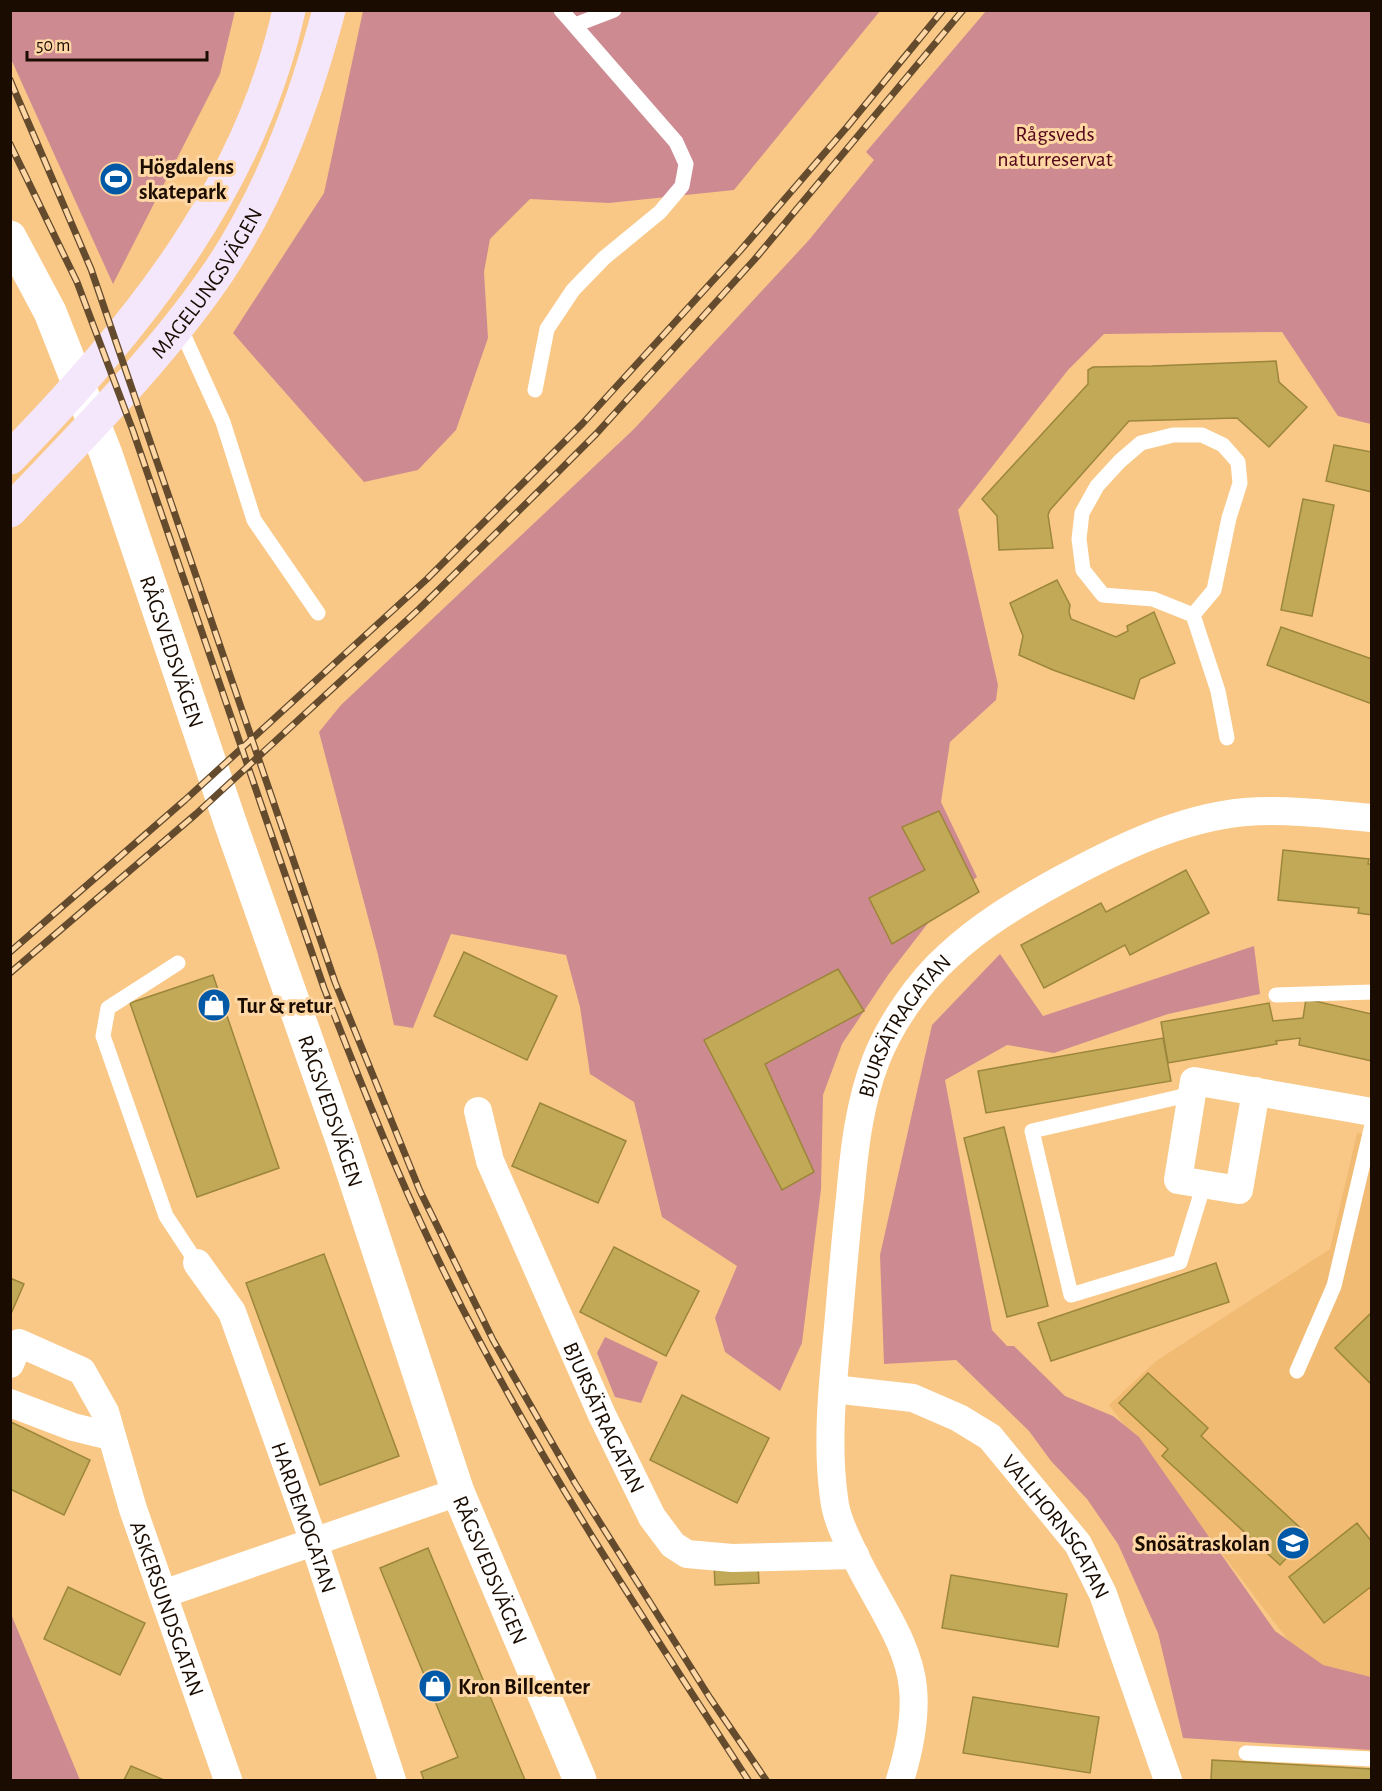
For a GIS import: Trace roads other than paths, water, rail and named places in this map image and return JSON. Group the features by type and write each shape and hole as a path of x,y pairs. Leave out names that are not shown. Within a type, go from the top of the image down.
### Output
{"main road":[{"name":"MAGELUNGSVÄGEN","path":"10,458 124,331 198,231 222,190 259,107 274,68 290,10"},
{"name":"MAGELUNGSVÄGEN","path":"10,511 139,372 179,326 215,277 256,209 291,131 308,85 329,10"}],"street":[{"name":"RÅGSVEDSVÄGEN","path":"10,237 50,312 106,454 203,744 342,1140 458,1492 580,1780"},
{"name":"BJURSÄTRAGATAN","path":"900,1780 908,1754 914,1709 913,1685 905,1657 891,1623 855,1555 834,1500 831,1435 842,1271 858,1125 875,1062 890,1030 910,1000 945,959 981,927 1021,901 1107,854 1163,831 1243,812 1301,811 1371,818"},
{"path":"1256,1091 1239,1190 1178,1180 1194,1081 1256,1091 1371,1112"},
{"name":"BJURSÄTRAGATAN","path":"478,1111 490,1161 598,1404 652,1517 673,1545 687,1554 732,1558 855,1555"},
{"name":"HARDEMOGATAN","path":"197,1263 232,1312 314,1542 392,1780"},
{"name":"ASKERSUNDSGATAN","path":"10,1364 19,1343 82,1371 105,1412 110,1436 133,1509 228,1780"},
{"name":"VALLHORNSGATAN","path":"833,1389 913,1398 959,1418 990,1437 1078,1544 1103,1594 1168,1780"},
{"path":"10,1402 73,1427 110,1436"},
{"path":"162,1594 458,1492"}],"lane":[{"path":"536,390 547,329 573,290 604,258 660,212 682,186 686,164 676,142 561,10"},
{"path":"575,25 614,10"},
{"path":"179,326 223,422 254,520 318,613"},
{"path":"1173,435 1202,435 1223,445 1238,462 1240,483 1229,518 1214,590 1193,615 1153,599 1103,595 1083,570 1079,539 1082,513 1097,486 1120,461 1141,443 1173,435"},
{"path":"1193,615 1218,692 1227,738"},
{"path":"178,963 108,1008 104,1036 166,1216 197,1263"},
{"path":"1276,995 1371,992"},
{"path":"1192,1094 1032,1131 1071,1295 1180,1262 1204,1184"},
{"path":"1297,1371 1334,1286 1371,1125"},
{"path":"1246,1753 1371,1759"}],"railway":[{"path":"10,952 185,800 427,579 583,423 739,252 847,127 943,10"},
{"path":"10,973 196,814 419,609 596,434 755,259 963,10"},
{"path":"10,80 91,269 335,982 420,1191 493,1340 575,1483 710,1698 766,1780"},
{"path":"10,144 77,282 133,431 324,988 415,1211 457,1297 542,1453 609,1563 748,1780"}],"place":[{"name":"Högdalens skatepark","path":"116,179"},
{"name":"Tur & retur","path":"214,1005"},
{"name":"Snösätraskolan","path":"1293,1543"},
{"name":"Kron Billcenter","path":"435,1686"}],"park label":[{"name":"Rågsveds naturreservat","path":"1055,146"}]}
